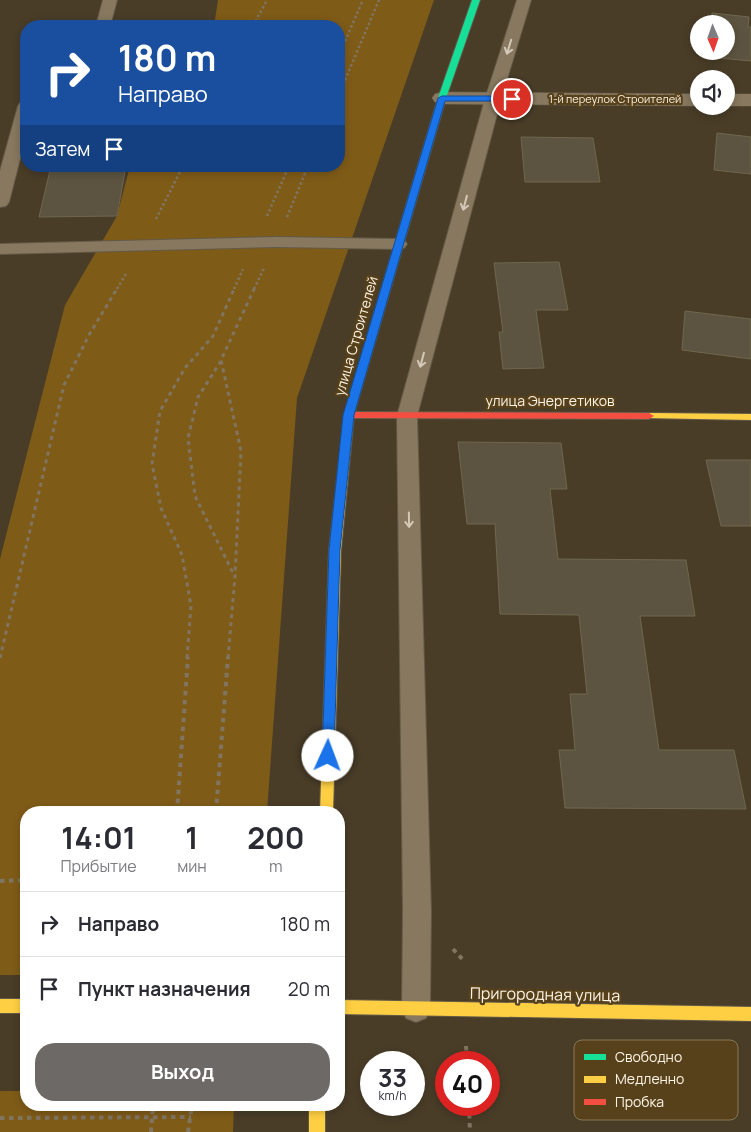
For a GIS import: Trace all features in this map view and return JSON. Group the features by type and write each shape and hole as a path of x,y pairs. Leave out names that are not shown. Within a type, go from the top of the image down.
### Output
{"street":[{"name":"улица Строителей","path":"326,806 335,550 348,415 442,98 476,0"},
{"name":"1-й переулок Строителей","path":"442,98 690,100"},
{"path":"735,100 751,100"},
{"name":"улица Энергетиков","path":"348,415 751,417"},
{"path":"0,1006 20,1006"},
{"name":"Пригородная улица","path":"345,1007 751,1014"},
{"path":"317,1111 317,1132"}],"lane":[{"path":"105,20 110,0"},
{"path":"416,1008 417,901 407,416 493,98 524,0"},
{"path":"0,202 20,128"},
{"path":"0,249 276,242 398,244"}],"path":[{"path":"257,20 267,0"},
{"path":"345,42 364,0"},
{"path":"345,80 379,0"},
{"path":"0,658 64,385 89,335 143,246 180,172"},
{"path":"177,806 191,606 182,555 161,508 152,464 160,411 185,368 213,336 286,172"},
{"path":"235,576 195,496 188,438 198,397 221,360 276,242 305,172"},
{"path":"216,806 235,576 241,451 221,360"},
{"path":"0,881 20,880"},
{"path":"466,1043 466,1051"},
{"path":"151,1132 153,1111"},
{"path":"188,1132 192,1111"},
{"path":"469,1116 470,1132"},
{"path":"0,1118 191,1117"}],"shaded area":[{"path":"218,0 434,0 297,398 267,806 20,806 20,975 0,975 0,559 65,305 117,216 128,172 345,172 345,20 215,20"},
{"path":"0,1091 20,1091 20,1111 234,1111 233,1132 0,1132"}],"building":[{"path":"712,13 730,15 712,15"},
{"path":"735,15 749,17 748,27 751,27 751,61 735,60"},
{"path":"717,133 751,137 751,174 714,170"},
{"path":"521,137 593,138 600,182 525,182"},
{"path":"50,172 125,172 117,216 39,217"},
{"path":"559,262 568,310 536,310 544,368 503,369 499,332 503,332 494,263"},
{"path":"685,311 751,319 751,359 682,350"},
{"path":"458,442 561,443 567,489 550,489 558,559 686,560 695,616 640,616 659,750 734,750 746,809 565,808 559,750 575,750 570,694 587,694 579,615 500,614 495,524 467,524"},
{"path":"706,460 751,460 751,526 721,526"}],"traffic: fast":[{"path":"352,404 442,98 476,0"}],"traffic: slow":[{"path":"326,806 335,550 349,415 352,404"},
{"path":"649,416 751,417"},
{"path":"0,1006 20,1006"},
{"path":"345,1007 751,1014"},
{"path":"317,1111 317,1132"}],"traffic: jam":[{"path":"349,415 649,416"}],"route":[{"path":"328,756 335,550 348,415 442,98 512,99"}]}
